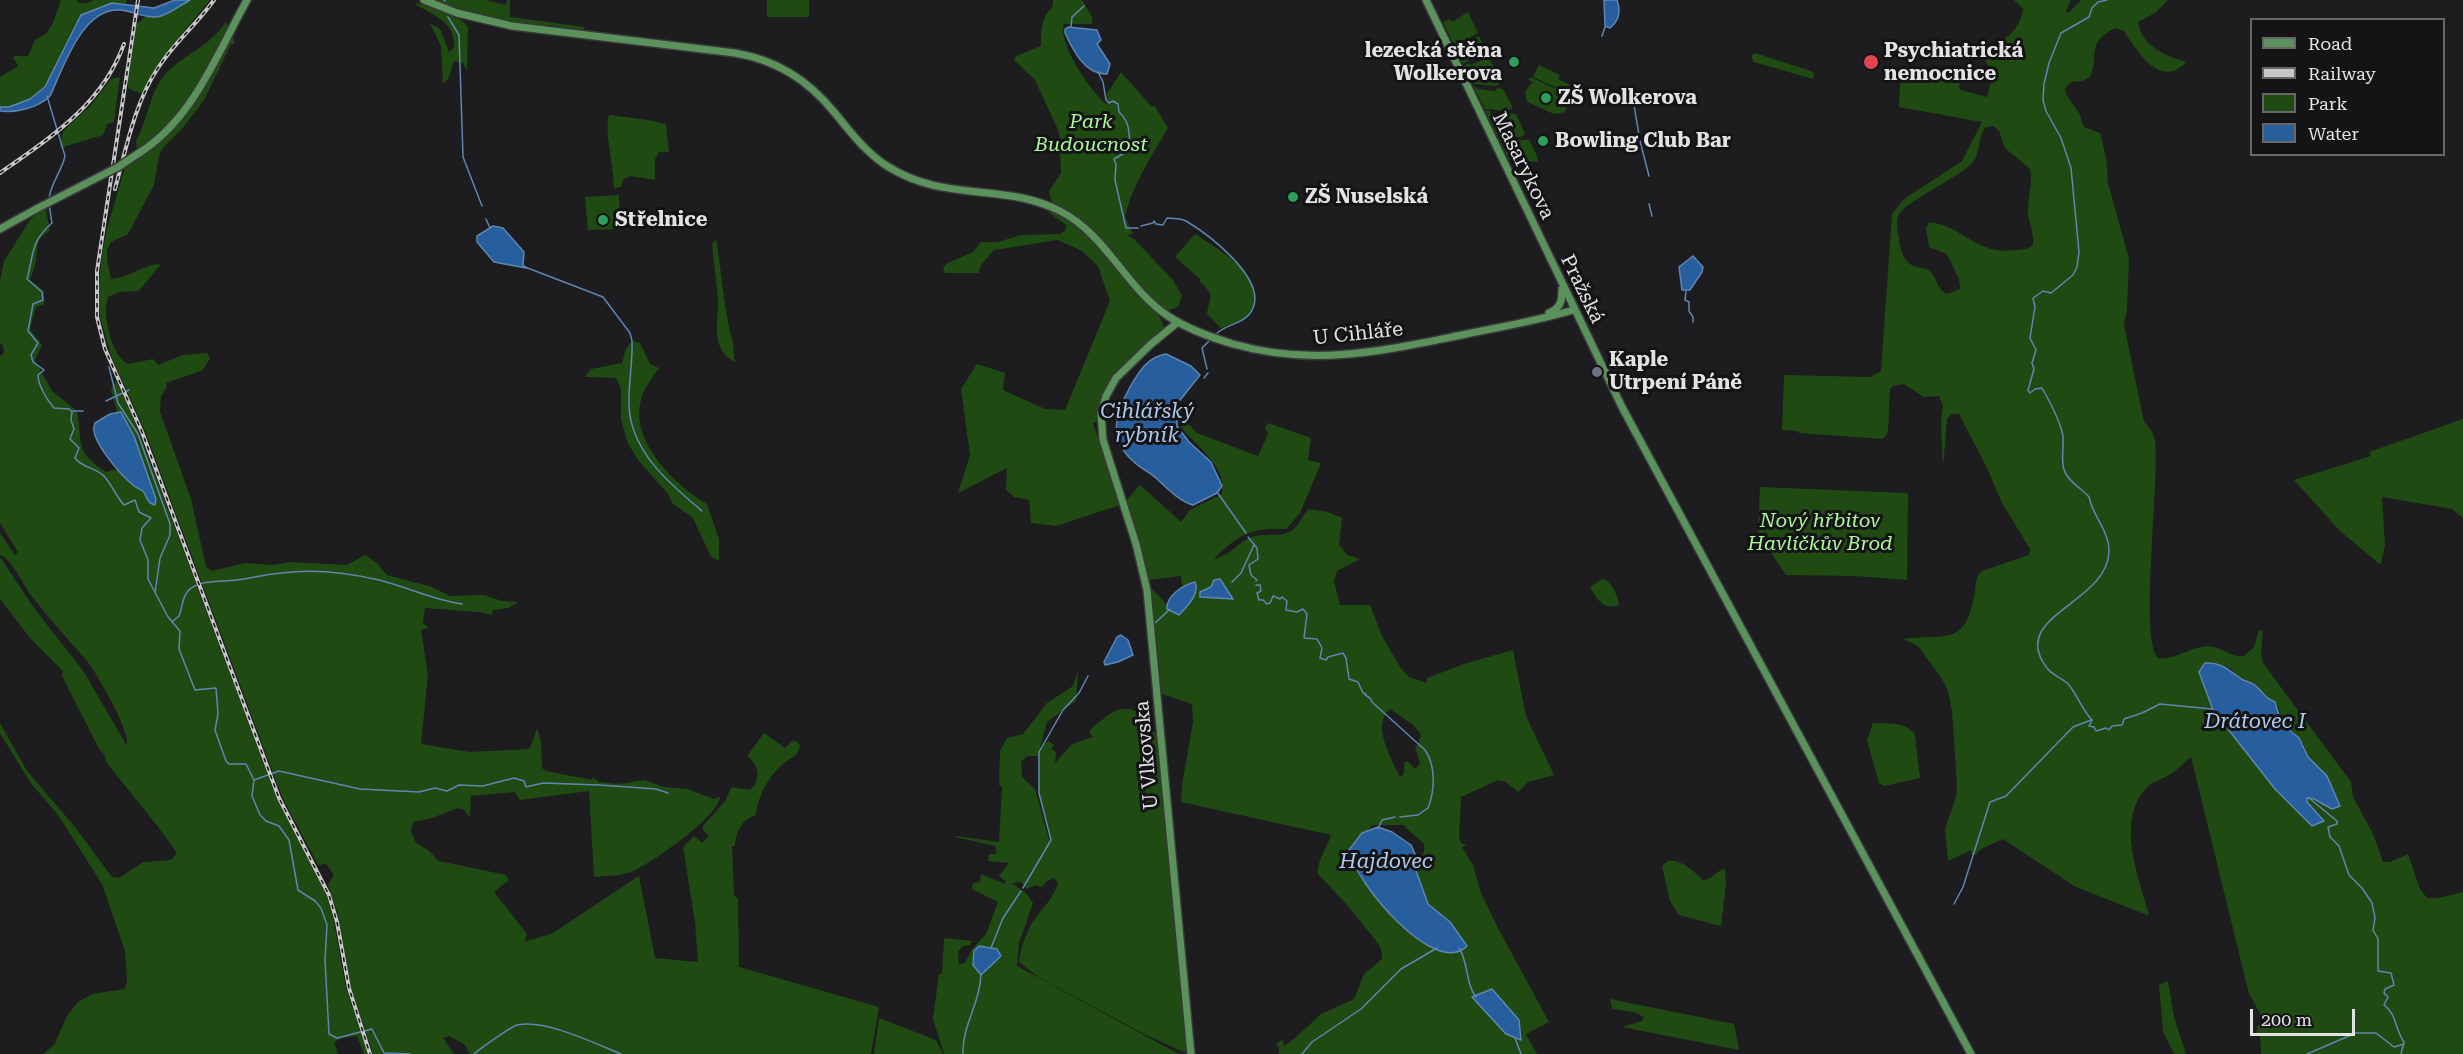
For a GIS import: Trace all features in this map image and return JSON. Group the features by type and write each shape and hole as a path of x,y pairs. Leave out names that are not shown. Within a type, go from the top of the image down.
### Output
{"main road":[{"path":"0,229 118,167 166,132 186,109 247,0"},
{"name":"U Cihláře","path":"424,0 457,13 512,26 735,53 771,62 810,86 860,143 891,168 936,187 1011,196 1050,206 1073,218 1092,233 1149,300 1178,322 1211,337 1280,354 1321,357 1377,352 1536,319"},
{"name":"Masarykova","path":"1426,0 1544,249"},
{"name":"Pražská","path":"1544,249 1622,407 1971,1054"},
{"path":"1536,319 1558,308 1562,300 1563,287"},
{"path":"1536,319 1574,310"},
{"path":"1536,319 1569,317 1583,329"},
{"name":"U Vlkovska","path":"1178,322 1129,364 1108,391 1103,403 1101,422 1108,458 1136,543 1147,590 1191,1054"}],"green space":[{"path":"61,0 77,0 79,3 86,3 94,0 127,0 126,4 112,3 76,23 45,87 30,99 9,107 0,107 0,77 17,67 13,58 15,56 28,56 35,40 46,34 53,23"},
{"path":"190,0 210,0 158,63 142,94 129,89 127,81 136,25 146,16 160,17"},
{"path":"431,0 486,0 506,5 507,0 510,0 510,17 585,27 583,31 550,25 527,26 483,17"},
{"path":"767,0 809,0 809,17 767,17"},
{"name":"Park Budoucnost","path":"1053,0 1082,0 1092,17 1092,24 1064,24 1063,33 1071,55 1094,91 1108,105 1105,97 1121,72 1152,107 1154,105 1168,128 1137,182 1125,217 1133,234 1127,235 1135,240 1173,280 1182,296 1178,307 1166,311 1137,283 1088,226 1052,203 1049,191 1061,173 1059,132 1035,80 1014,60 1016,56 1041,46 1042,25 1053,6"},
{"path":"2014,0 2071,0 2066,12 2068,13 2081,0 2168,0 2155,13 2138,22 2140,30 2149,44 2156,49 2186,62 2176,70 2167,72 2158,70 2142,57 2124,31 2115,28 2106,33 2097,44 2090,77 2082,81 2071,82 2065,89 2084,127 2100,133 2106,157 2108,183 2129,259 2124,325 2144,422 2155,441 2150,591 2153,645 2158,658 2171,657 2208,646 2244,656 2254,647 2259,630 2263,631 2261,651 2263,663 2351,782 2353,797 2373,834 2383,862 2390,862 2408,854 2420,889 2427,898 2438,898 2463,892 2463,1054 2261,1054 2260,1034 2256,1033 2258,1025 2261,1025 2264,1020 2249,994 2191,757 2172,773 2148,786 2138,800 2133,815 2132,848 2149,914 2147,915 2076,887 2003,839 1981,849 1975,855 1971,854 1971,850 1948,861 1945,829 1956,797 1957,785 1952,711 1948,691 1918,646 1903,639 1942,637 1959,630 1971,610 1976,581 1980,573 2029,555 2030,549 2002,503 1959,414 1951,414 1947,419 1943,468 1941,423 1943,405 1939,396 1924,397 1904,384 1893,386 1890,389 1888,432 1883,439 1799,433 1782,430 1784,375 1870,377 1881,371 1892,214 1904,199 1962,161 1982,122 1899,107 1901,67 1957,78 1960,80 1961,90 1987,97 1991,78 1985,61 1986,51 2015,29 2023,9","holes":["1993,126 1999,131 2005,148 2030,169 2028,213 2033,244 2023,249 2002,251 1990,249 1952,229 1929,222 1926,228 1929,247 1947,254 1959,279 1960,289 1947,294 1943,292 1931,273 1912,265 1905,259 1899,242 1898,216 1910,203 1957,175 1973,162 1983,131 1986,127","2205,663 2220,664 2231,669 2239,678 2256,684 2264,697 2272,700 2278,706 2281,723 2286,729 2293,731 2303,743 2308,757 2327,776 2340,806 2319,803 2307,798 2307,802 2322,818 2292,807 2275,789 2213,710 2199,672"]},
{"path":"415,4 459,18 468,27 467,70 463,63 454,61 448,79 443,84 441,46 430,23 440,29 449,52 454,48 454,39 448,26"},
{"path":"1468,12 1478,33 1457,45 1479,36 1486,51 1463,64 1443,22 1450,19 1452,22"},
{"path":"226,22 228,26 212,58 179,113 152,141 137,148 136,141 155,91 163,77 170,69 204,45"},
{"path":"231,36 234,44 231,44 204,100 182,129 162,149 154,185 128,234 111,242 107,250 111,279 161,264 139,291 119,292 108,297 106,313 109,334 122,359 128,364 153,359 158,365 183,355 207,353 210,358 203,370 166,383 167,387 161,396 160,412 191,499 206,567 212,571 245,563 271,565 290,562 347,565 365,555 377,563 387,575 432,587 450,596 484,595 502,601 519,602 508,608 493,610 492,615 425,608 423,623 429,628 421,630 428,675 421,744 470,752 528,749 537,728 541,742 542,768 546,771 592,780 593,777 599,782 619,784 644,780 664,787 687,789 714,799 720,797 708,816 653,860 631,872 608,876 594,877 589,791 520,800 515,792 471,796 470,818 464,810 458,808 432,818 413,822 411,832 416,843 428,850 439,861 506,875 509,880 494,892 527,934 524,942 553,933 639,876 655,958 698,962 695,922 683,847 694,836 702,843 709,836 703,830 703,826 726,800 731,787 750,790 754,786 758,772 747,756 764,733 785,748 792,741 798,742 800,746 797,752 769,780 759,801 756,815 743,823 738,831 735,846 732,846 734,895 738,899 739,966 736,966 879,1007 871,1054 470,1054 464,1044 449,1036 443,1038 454,1054 373,1054 351,987 337,911 328,885 334,875 326,864 318,865 282,797 145,431 111,356 100,317 98,296 102,254 125,167 156,146 183,118 200,93"},
{"path":"1755,53 1811,71 1814,74 1813,79 1754,62 1751,56"},
{"path":"1488,56 1501,81 1497,86 1473,84 1464,66"},
{"name":"ZŠ Wolkerova","path":"1539,65 1560,75 1558,79 1573,86 1570,94 1533,77"},
{"path":"120,77 114,122 107,124 103,135 60,148 63,131 91,105 111,79"},
{"path":"1530,77 1570,95 1565,112 1554,114 1527,102 1525,91 1533,82 1529,80"},
{"path":"1473,85 1478,89 1496,91 1497,88 1503,89 1513,108 1508,111 1485,109"},
{"path":"1485,110 1490,111 1491,115 1516,114 1525,134 1521,137 1497,135"},
{"path":"609,115 666,124 669,152 659,152 655,159 655,180 630,176 623,180 621,187 614,188 608,130"},
{"path":"1498,136 1501,136 1502,140 1529,140 1538,162 1509,160"},
{"name":"Střelnice","path":"619,195 620,229 588,230 585,197"},
{"path":"46,210 50,231 38,243 36,263 30,280 44,291 44,304 36,307 30,329 42,345 35,360 52,391 77,411 80,439 84,452 89,458 106,472 118,469 135,487 143,491 146,497 156,499 134,436 121,413 117,412 111,389 116,381 131,411 277,799 327,896 346,988 368,1054 364,1054 357,1036 334,1042 338,1054 43,1054 54,1045 67,1016 78,1002 92,994 125,989 127,981 125,951 102,884 58,815 30,782 0,733 0,723 27,771 75,827 112,877 119,878 143,862 171,860 177,853 106,762 105,755 99,749 62,676 63,671 30,638 0,599 0,557 34,608 84,672 127,746 127,739 119,716 92,668 33,598 10,563 0,555 0,533 15,555 18,552 0,523 0,356 4,353 3,345 0,344 0,282 4,261 30,220 40,211"},
{"path":"1048,212 1060,214 1084,231 1156,312 1164,327 1121,368 1098,421 1093,423 1120,505 1056,526 1031,523 1029,500 1014,497 1006,490 1007,468 958,493 970,455 961,389 977,364 1005,373 1003,390 1045,409 1065,410 1110,301 1098,266 1082,251 1058,240 994,250 982,264 978,273 945,273 943,269 946,264 973,252 981,242 998,242 1021,235 1060,234 1065,231 1066,225"},
{"path":"1195,234 1234,261 1249,279 1253,289 1254,303 1249,313 1241,320 1221,328 1207,314 1210,293 1199,281 1200,279 1175,257"},
{"path":"716,239 735,362 727,356 718,342 718,299 712,244"},
{"path":"632,341 640,343 650,364 659,368 646,387 641,400 639,416 642,431 648,446 669,474 707,504 719,539 719,561 711,557 693,518 672,503 668,494 639,461 628,444 621,420 621,389 616,378 585,377 591,369 622,363 626,349"},
{"path":"2463,419 2463,518 2452,509 2382,497 2385,545 2381,564 2340,531 2294,480 2371,456 2369,452"},
{"path":"1185,420 1197,433 1258,456 1268,434 1265,428 1268,423 1311,438 1308,460 1321,463 1300,513 1286,529 1264,529 1246,534 1230,544 1214,559 1225,555 1249,538 1291,531 1309,509 1328,512 1342,518 1339,547 1341,546 1347,555 1360,559 1337,571 1334,581 1340,605 1370,605 1382,636 1400,667 1409,677 1427,683 1427,678 1464,664 1513,650 1526,716 1554,775 1528,782 1518,792 1506,782 1498,780 1461,797 1459,837 1462,844 1467,845 1462,847 1473,865 1481,893 1499,930 1549,1022 1526,1034 1537,1054 1279,1054 1279,1046 1275,1045 1283,1039 1284,1046 1321,1014 1354,999 1364,974 1382,959 1381,949 1348,906 1318,874 1321,859 1331,835 1181,802 1193,722 1192,704 1162,694 1151,588 1179,615 1196,591 1192,582 1182,586 1181,576 1148,580 1138,539 1125,502 1140,485 1181,522 1190,510 1222,494 1220,474 1215,465 1181,427","holes":["1390,709 1412,724 1421,734 1418,745 1415,746 1420,764 1415,769 1407,761 1404,763 1404,774 1400,777 1382,733 1382,724","1373,825 1403,825 1424,844 1424,852 1415,868 1428,904 1450,922 1467,946 1450,953 1413,936 1395,919 1360,874 1351,860 1351,846","1492,989 1517,1019 1520,1025 1521,1040 1506,1034 1473,997"]},
{"name":"Nový hřbitov Havlíčkův Brod","path":"1760,487 1907,493 1907,580 1855,576 1786,575 1758,533"},
{"path":"1602,579 1609,582 1614,589 1619,604 1617,606 1604,605 1591,589 1590,587"},
{"path":"1078,670 1076,701 1047,722 1040,748 1048,741 1054,745 1051,749 1056,752 1055,763 1072,744 1093,737 1089,732 1095,725 1107,716 1123,709 1130,709 1142,716 1156,735 1188,1054 1146,1035 1038,977 1019,962 1023,944 1031,926 1056,888 1058,883 1054,878 1042,887 1036,885 1027,889 1021,882 1011,883 1026,893 1033,903 1019,943 1017,966 1179,1054 944,1054 933,1019 939,974 942,974 944,938 972,941 970,945 963,946 958,951 959,964 965,963 972,949 986,934 998,902 972,889 973,883 980,882 981,874 1005,884 999,876 1009,863 988,861 989,854 996,854 996,846 955,837 999,842 1002,787 999,785 1000,751 1007,738 1023,734 1047,703 1073,686","holes":["1027,756 1038,756 1038,792 1050,837 1049,847 1049,839 1035,789 1022,777 1021,762"]},
{"path":"1873,723 1902,725 1915,735 1920,778 1884,786 1879,783 1867,740"},
{"path":"1668,861 1683,864 1703,880 1725,869 1726,884 1721,926 1679,915 1670,901 1662,866"},
{"path":"2168,981 2174,1017 2186,1054 2174,1054 2163,1031 2159,985"},
{"path":"1610,999 1734,1024 1739,1050 1622,1027 1642,1021 1644,1017 1634,1012 1612,1009"},
{"path":"879,1018 936,1040 943,1054 874,1054"}],"water":[{"path":"175,0 190,0 156,17 120,10 107,12 95,18 76,42 50,96 26,109 0,111 0,107 9,107 30,99 45,87 81,15 112,3 154,8"},
{"path":"1604,0 1617,0 1618,4 1618,19 1610,28 1605,26"},
{"path":"1068,27 1097,30 1101,40 1097,44 1110,64 1107,74 1092,70 1081,60 1065,33"},
{"path":"493,226 503,228 524,252 523,265 526,268 494,262 477,242 477,236"},
{"path":"1693,256 1703,267 1702,272 1690,290 1682,290 1679,267"},
{"name":"Cihlářský rybník","path":"1166,354 1191,366 1200,375 1177,404 1177,426 1189,442 1211,462 1222,486 1217,493 1193,505 1178,497 1133,461 1125,452 1117,434 1118,415 1133,381 1149,362"},
{"path":"121,412 134,436 156,499 155,505 150,503 143,491 134,486 114,466 96,438 95,423 110,414"},
{"path":"1220,579 1233,599 1200,597 1200,592 1211,587 1214,580"},
{"path":"1195,582 1194,596 1179,615 1167,609 1169,600 1176,592"},
{"path":"1121,635 1128,640 1133,655 1105,665 1104,662 1117,637"},
{"name":"Drátovec I","path":"2205,663 2224,667 2255,685 2266,697 2275,702 2281,723 2299,738 2308,757 2327,776 2340,806 2332,809 2314,799 2307,798 2307,802 2324,821 2312,826 2275,789 2213,710 2199,672"},
{"name":"Hajdovec","path":"1378,827 1392,832 1411,845 1416,856 1415,868 1428,904 1450,922 1467,946 1453,953 1436,949 1417,938 1380,903 1365,883 1349,850 1362,833"},
{"path":"979,946 997,949 1001,956 981,975 973,965 974,951"},
{"path":"1492,989 1519,1020 1521,1040 1506,1034 1472,997"}],"waterway":[{"path":"2107,0 2098,2 2092,8 2089,17 2061,33 2049,63 2044,84 2043,100 2046,111 2061,138 2071,168 2079,252 2077,267 2073,275 2051,293 2043,291 2033,298 2035,307 2030,338 2036,350 2028,390 2030,393 2042,388 2051,405 2063,436 2064,470 2071,481 2089,497 2107,538 2109,552 2104,570 2093,585 2049,622 2040,635 2038,650 2047,668 2072,689 2092,720 2089,726 2094,727 2096,731 2106,728 2109,730 2112,726 2122,725 2124,719 2160,704 2212,709"},
{"path":"1071,27 1072,17 1084,6"},
{"path":"448,17 459,35 463,157 482,206"},
{"path":"1602,36 1605,27"},
{"path":"1098,72 1103,82 1106,100 1109,103 1113,101 1118,104 1119,112 1127,125 1130,150 1114,159 1115,180 1126,228 1138,228"},
{"path":"1622,92 1632,99 1634,105 1649,176"},
{"path":"47,96 65,156 49,199"},
{"path":"49,204 52,223 36,242 27,279 42,292 43,300 33,304 28,331 38,343 31,355 33,362 44,370 38,375 41,388 54,408 69,409 72,412 71,420 74,429 70,439 79,448 75,458 81,464 104,476 124,505 135,500 139,512 151,518 142,528 140,540 148,560 148,579 168,617 180,631 179,649 195,690 216,688 218,714 215,730 226,761 229,764 246,764 254,780 252,796 260,815 266,821 279,826 289,840 298,890 315,901 321,908 327,925 325,960 329,1034 337,1038 372,1029 384,1053 410,1054"},
{"path":"1649,204 1652,216"},
{"path":"1141,226 1154,221 1156,224 1163,225 1167,218 1186,221 1220,246 1243,271 1255,296 1253,308 1246,318 1216,334"},
{"path":"486,219 490,228"},
{"path":"525,267 603,297 630,333 632,349 629,406 631,423 637,438 654,466 702,511"},
{"path":"1686,291 1685,300 1689,302 1693,322"},
{"path":"1207,369 1202,348 1210,340"},
{"path":"109,367 118,403 138,434 170,524 170,535 160,558 155,593"},
{"path":"1204,378 1208,373"},
{"path":"106,401 129,390"},
{"path":"73,411 83,411"},
{"path":"1217,492 1246,533"},
{"path":"1248,537 1257,548 1258,559 1249,565 1251,575 1256,581"},
{"path":"1232,582 1241,573 1254,545"},
{"path":"173,621 179,616 188,591 198,584 306,571 331,572 367,578 462,604"},
{"path":"1256,585 1260,585 1261,591 1257,593 1259,600 1267,604 1273,596 1280,599 1282,597 1287,601 1286,610 1297,612 1303,609 1307,614 1304,638 1317,639 1322,648 1320,658 1326,660 1328,657 1343,653 1349,679 1358,682 1363,693 1429,756 1433,778 1428,808 1418,815 1400,817"},
{"path":"1154,624 1170,609"},
{"path":"1023,888 1051,840 1039,793 1039,752 1063,710 1079,693 1088,676"},
{"path":"1954,904 1963,887 1990,802 2006,796 2073,727 2091,720"},
{"path":"254,780 279,771 360,789 419,792 435,788 447,791 459,785 483,786 514,778 524,781 526,787 543,783 599,785 656,789 668,793"},
{"path":"2309,798 2337,821 2337,824 2328,827 2330,837 2339,846 2349,875 2372,903 2375,918 2373,930 2378,939 2378,971 2391,973 2394,985 2385,989 2384,993 2388,997 2384,1005 2394,1017 2404,1042 2401,1054"},
{"path":"1378,829 1382,820 1395,817"},
{"path":"991,948 1003,918 1021,891"},
{"path":"1302,1054 1312,1042 1361,1009 1401,969 1437,948"},
{"path":"1459,948 1470,986 1476,997"},
{"path":"963,1054 965,1033 978,995 981,974"},
{"path":"474,1054 514,1026 528,1024 541,1025 569,1033 621,1054"},
{"path":"2307,1054 2356,1033 2376,1033 2394,1047 2404,1044"},
{"path":"1515,1038 1521,1054"}],"railway":[{"path":"138,0 97,271 97,317 105,349 142,432 279,798 329,895 337,922 349,988 370,1054"},
{"path":"115,189 132,126 150,81 171,50 214,0"},
{"path":"0,173 56,132 89,102 103,85 124,44"}],"place":[{"name":"lezecká stěna Wolkerova","path":"1514,62"},
{"name":"Psychiatrická nemocnice","path":"1871,62"},
{"name":"ZŠ Wolkerova","path":"1546,98"},
{"name":"Bowling Club Bar","path":"1543,141"},
{"name":"ZŠ Nuselská","path":"1293,197"},
{"name":"Střelnice","path":"603,220"},
{"name":"Kaple Utrpení Páně","path":"1597,372"}]}
